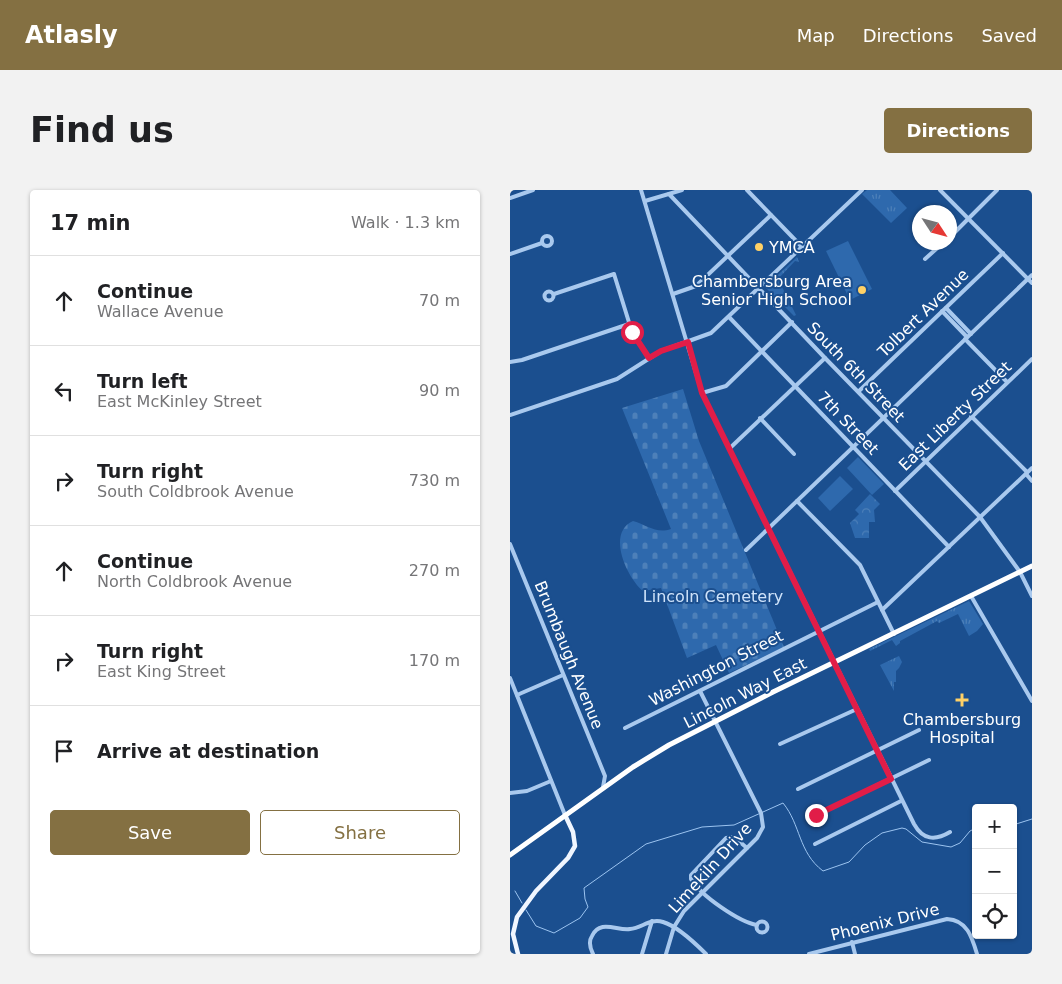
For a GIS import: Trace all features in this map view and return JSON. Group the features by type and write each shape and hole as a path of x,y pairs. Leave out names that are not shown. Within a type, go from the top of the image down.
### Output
{"highway":[{"name":"Lincoln Way East","path":"510,855 614,780 651,756 714,722 1032,566"}],"main road":[{"path":"518,954 513,934 517,917 536,891 568,858 575,846 573,832 565,815"}],"street":[{"path":"510,198 532,190"},
{"path":"641,190 702,393 901,801 916,828 924,836 932,839 939,838 950,832"},
{"path":"645,201 682,190"},
{"path":"747,190 802,247"},
{"path":"510,414 617,379 661,351 711,333 862,190"},
{"path":"940,190 1003,253 1030,277 1032,283"},
{"path":"957,231 997,190"},
{"name":"South 6th Street","path":"669,194 980,517 1020,572 1032,596"},
{"path":"673,294 696,286 771,215"},
{"path":"510,254 542,243"},
{"path":"925,259 935,250"},
{"name":"Tolbert Avenue","path":"859,391 1003,253"},
{"path":"554,294 614,274 629,324 636,339 649,358"},
{"path":"746,550 1030,277"},
{"path":"944,310 1007,382"},
{"name":"7th Street","path":"729,317 949,547"},
{"path":"702,393 726,386 792,322"},
{"path":"510,362 522,360 629,324"},
{"path":"730,448 825,358"},
{"name":"East Liberty Street","path":"895,491 1032,359"},
{"path":"971,416 1027,473 1032,481"},
{"path":"760,418 794,454"},
{"path":"882,610 1032,468"},
{"path":"797,501 860,565 894,634"},
{"name":"Brumbaugh Avenue","path":"510,544 605,776 604,788"},
{"path":"972,596 1032,701"},
{"name":"Washington Street","path":"625,728 878,602"},
{"path":"517,694 563,675"},
{"path":"510,678 565,815"},
{"path":"700,691 714,722"},
{"path":"780,744 857,709"},
{"name":"Limekiln Drive","path":"666,954 674,927 684,911 747,848 761,833 763,827 761,814 714,722"},
{"path":"798,789 877,751 905,734 920,730"},
{"path":"816,815 929,760"},
{"path":"605,776 614,780"},
{"path":"510,793 527,791 551,781"},
{"path":"815,844 901,801"},
{"path":"747,848 734,837 726,838 691,875 693,882 702,891 736,917 757,925"},
{"name":"Phoenix Drive","path":"809,954 941,919 952,919 959,922 970,932 977,954"},
{"path":"642,954 652,921"},
{"path":"593,954 590,947 590,939 599,928 610,926 630,930 652,921 663,922 674,927 706,954"},
{"path":"852,942 856,954"}],"green space":[{"path":"867,190 890,190 907,208 891,223 862,194"},
{"path":"848,241 872,289 850,300 826,251"},
{"path":"797,257 799,262 795,261 778,279 796,315 794,316 765,287"},
{"name":"Lincoln Cemetery","path":"683,389 699,441 784,647 729,673 716,645 687,658 661,588 643,591 637,585 626,566 620,545 621,535 625,527 633,521 656,530 671,529 622,408"},
{"path":"858,457 884,484 872,495 847,468"},
{"path":"840,476 853,489 830,511 818,498"},
{"path":"870,494 880,504 874,510 875,522 869,522 869,538 855,538 850,523 859,514 855,510"},
{"path":"969,601 983,624 969,636 958,614 939,623 937,621 900,641 896,646 892,640 870,651 869,649"},
{"path":"899,656 902,662 896,671 894,691 880,665"}],"waterway":[{"path":"526,910 536,926 554,933 580,918 588,907 584,888 646,844 702,827 734,825 783,803 789,811 804,847 815,864 823,871 849,862 865,845 882,833 902,828 922,842 951,847 960,843 972,830"},
{"path":"1017,824 1032,819"},
{"path":"515,891 522,903"}],"place":[{"name":"YMCA","path":"759,247"},
{"name":"Chambersburg Area Senior High School","path":"862,290"},
{"name":"Chambersburg Hospital","path":"962,700"}],"route":[{"path":"632,332 649,358 661,351 688,342 702,393 891,779 816,815"}]}
